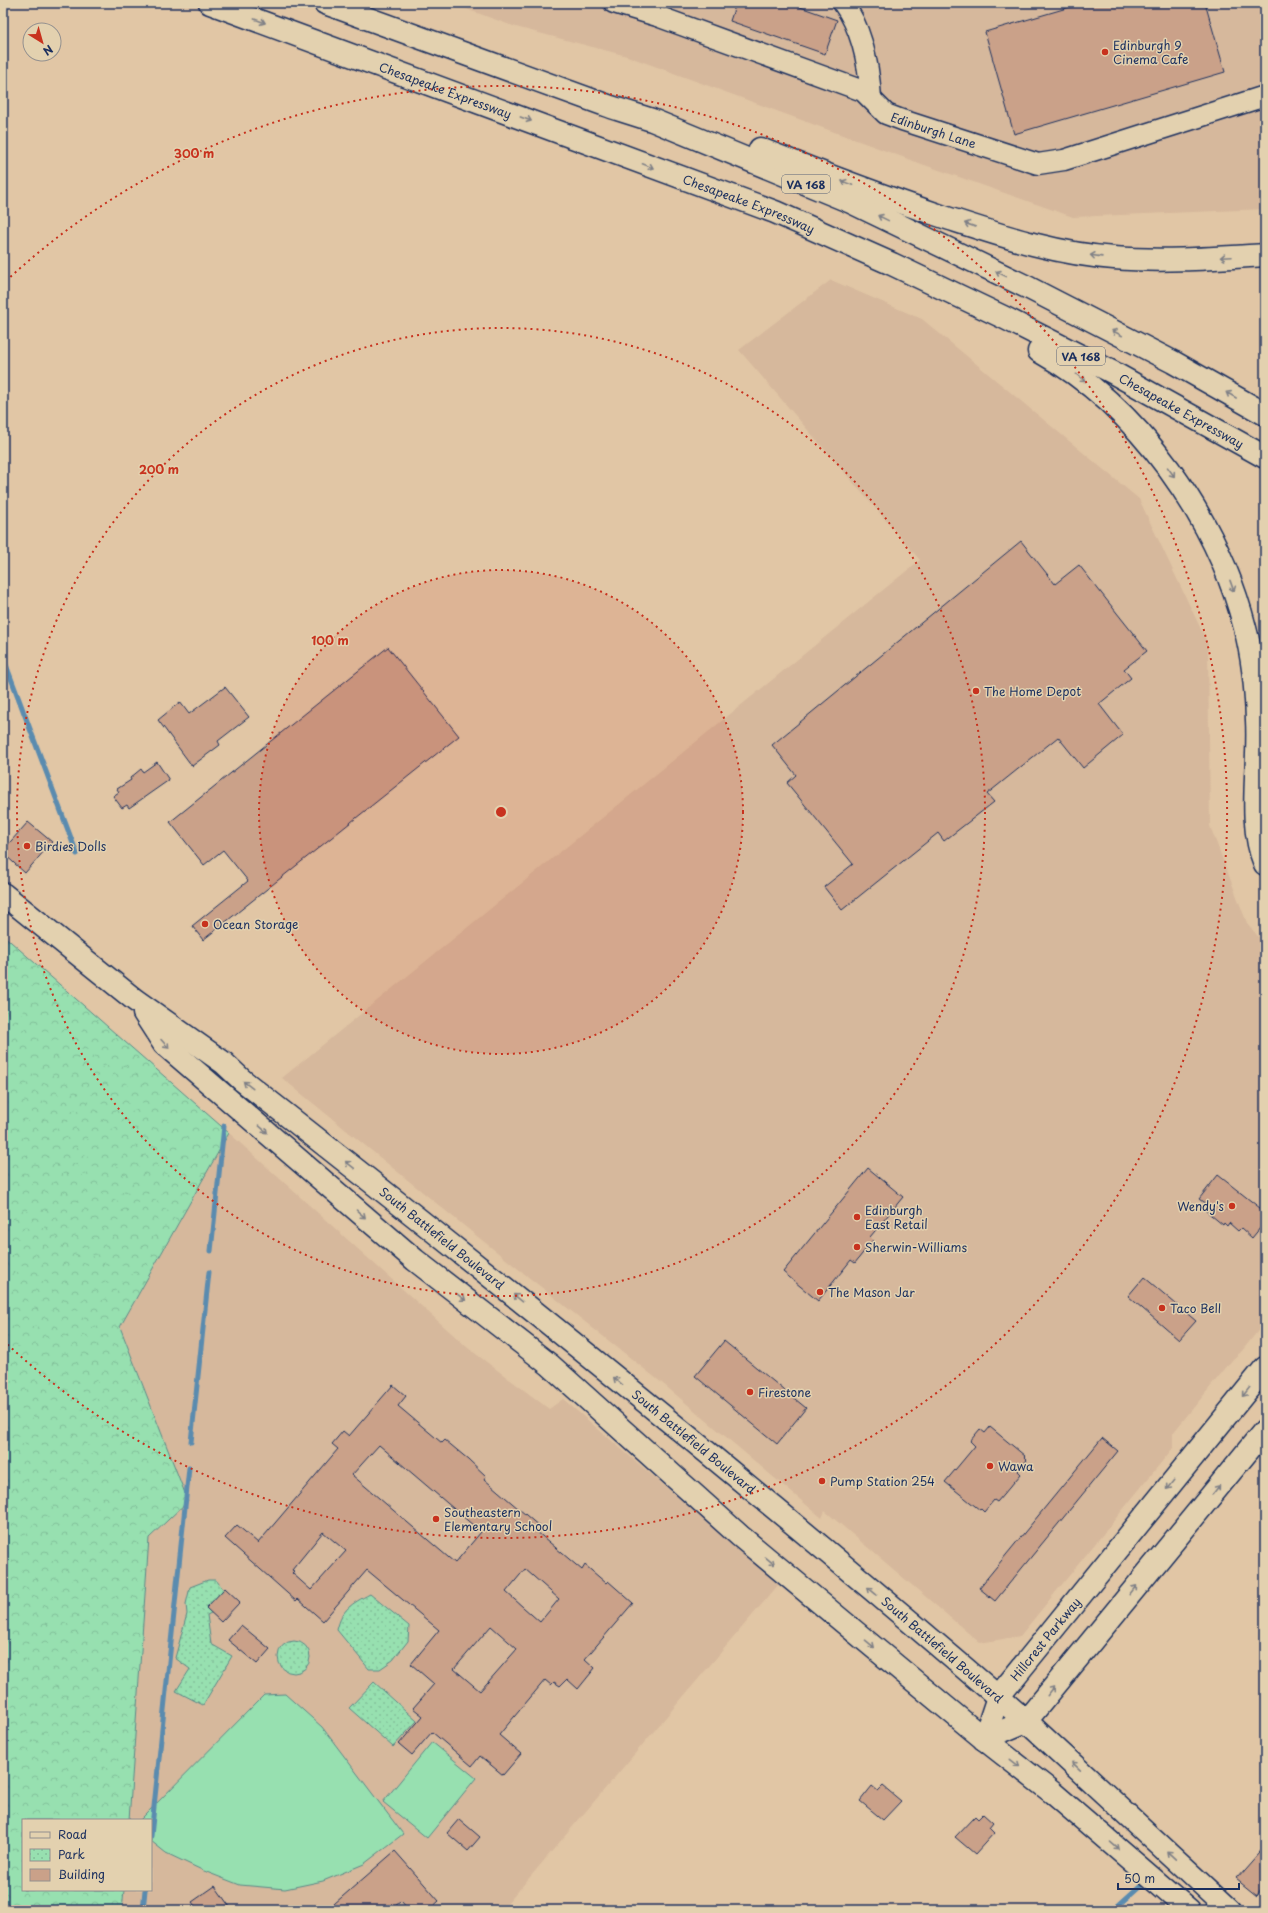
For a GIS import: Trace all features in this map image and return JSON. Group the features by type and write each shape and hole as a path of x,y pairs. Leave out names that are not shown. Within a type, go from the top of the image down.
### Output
{"main road":[{"name":"Chesapeake Expressway","path":"210,3 775,212 892,264 1112,372 1265,457"},
{"name":"VA 168","path":"325,3 611,107 652,120 851,202 1029,288 1173,362 1265,414"},
{"path":"652,120 758,148 858,188 1016,241 1063,251 1113,258 1170,260 1265,255"},
{"path":"892,264 1063,364 1103,397 1139,432 1167,466 1195,508 1216,548 1231,582 1245,629 1254,677 1258,744 1255,795 1259,841 1265,864"},
{"name":"South Battlefield Boulevard","path":"3,894 135,1000 224,1063 242,1080 512,1292 768,1502 1026,1721 1230,1910"},
{"name":"South Battlefield Boulevard","path":"135,1000 164,1044 415,1260 550,1365 740,1536 984,1739 1053,1793 1189,1910"},
{"name":"Hillcrest Parkway","path":"984,1739 998,1697 1265,1368"},
{"path":"984,1739 1026,1721 1265,1430"}],"street":[{"name":"Edinburgh Lane","path":"614,3 655,10 863,91 878,107 892,116 1038,164 1064,160 1265,96"},
{"path":"843,3 854,19 867,63 870,98"}],"shaded area":[{"path":"450,3 1265,3 1265,209 1073,217 919,163 627,56 516,27"},
{"path":"831,280 922,319 1139,499 1208,644 1210,826 1247,923 1265,945 1265,1322 1173,1433 1173,1448 1020,1636 980,1643 825,1511 822,1518 662,1383 473,1233 282,1078 920,560 739,350"},
{"name":"Southeastern Elementary School","path":"229,1133 468,1348 549,1409 563,1399 779,1584 502,1910 122,1910 124,1891 152,1891 152,1819 129,1819 149,1537 188,1501 120,1327"}],"green space":[{"path":"3,935 229,1133 120,1327 188,1501 149,1538 129,1819 22,1819 22,1891 124,1891 122,1910 3,1910"},
{"path":"208,1580 216,1580 224,1590 217,1610 207,1615 211,1644 232,1656 203,1705 176,1691 190,1669 175,1658 187,1614 186,1604 190,1587"},
{"path":"370,1594 409,1626 408,1641 393,1660 380,1669 369,1669 337,1630 342,1617 348,1608"},
{"path":"294,1641 300,1642 307,1648 310,1657 309,1663 303,1670 294,1673 288,1672 281,1666 278,1657 279,1651 285,1644"},
{"path":"374,1682 417,1721 393,1747 349,1708"},
{"path":"285,1694 322,1727 403,1834 364,1864 323,1881 285,1889 240,1885 204,1871 166,1853 152,1842 152,1819 141,1819 264,1695"},
{"path":"432,1742 476,1778 427,1838 383,1802"}],"building":[{"path":"736,3 789,3 837,20 825,54 730,21"},
{"name":"Edinburgh 9 Cinema Cafe","path":"1084,3 1205,3 1225,72 1014,134 985,32"},
{"name":"The Home Depot","path":"1021,541 1055,584 1079,565 1147,651 1124,669 1131,678 1099,704 1123,735 1083,768 1058,737 987,794 994,802 944,841 938,833 842,910 824,887 853,864 787,783 796,775 772,745"},
{"path":"388,647 459,736 203,940 192,926 248,881 223,850 204,865 170,822"},
{"path":"225,687 249,717 218,741 220,745 192,766 158,720 180,702 189,714"},
{"path":"157,762 169,780 129,808 127,805 122,808 113,796 119,792 117,789 131,780 130,778 141,769 143,772"},
{"name":"Birdies Dolls","path":"28,822 52,842 25,873 3,853 3,850"},
{"name":"Edinburgh East Retail","path":"868,1168 903,1197 870,1237 873,1240 855,1263 851,1260 818,1301 783,1272"},
{"name":"Wendy's","path":"1218,1175 1265,1212 1265,1222 1252,1238 1241,1228 1238,1231 1229,1223 1227,1226 1224,1223 1223,1225 1205,1210 1207,1205 1199,1199"},
{"name":"Taco Bell","path":"1144,1277 1196,1321 1179,1340 1128,1296"},
{"name":"Firestone","path":"724,1341 806,1408 777,1444 695,1376"},
{"path":"393,1385 406,1396 398,1406 442,1443 445,1440 469,1460 486,1476 484,1479 540,1527 536,1531 582,1570 585,1565 606,1583 608,1581 633,1603 585,1659 595,1668 578,1689 567,1679 560,1686 554,1682 551,1685 545,1680 499,1735 521,1754 503,1775 480,1756 472,1766 432,1732 412,1755 399,1744 423,1716 413,1708 434,1684 411,1664 439,1630 367,1570 323,1621 298,1599 296,1601 225,1538 237,1525 258,1543 338,1449 332,1444 343,1431 349,1436","holes":["379,1445 481,1532 455,1563 352,1475","323,1532 346,1551 311,1590 292,1573 294,1571 292,1570","525,1569 559,1599 540,1622 506,1592","491,1626 517,1649 480,1691 454,1669"]},
{"name":"Wawa","path":"990,1427 1025,1456 1024,1457 1027,1460 1018,1471 1021,1474 997,1502 994,1500 984,1512 945,1482 975,1446 970,1441 980,1429 985,1433"},
{"name":"Wawa","path":"1102,1438 1118,1451 995,1601 979,1588"},
{"path":"225,1588 240,1602 221,1622 206,1608"},
{"path":"241,1625 270,1649 257,1664 228,1640"},
{"path":"872,1786 878,1791 883,1786 901,1801 883,1820 860,1801"},
{"path":"983,1814 993,1823 989,1828 994,1833 975,1854 955,1837 975,1816 978,1819"},
{"path":"459,1819 480,1837 468,1851 447,1833"},
{"path":"1265,1845 1265,1886 1257,1895 1236,1878"},
{"path":"395,1851 439,1901 429,1910 409,1910 401,1901 391,1910 327,1910"},
{"path":"215,1886 232,1910 198,1910 192,1902"}],"waterway":[{"path":"3,657 77,854"},
{"path":"211,1251 224,1126"},
{"path":"191,1442 209,1272"},
{"path":"152,1826 189,1468"},
{"path":"1113,1910 1144,1882"},
{"path":"143,1910 145,1891"}],"place":[{"name":"Edinburgh 9 Cinema Cafe","path":"1105,52"},
{"name":"The Home Depot","path":"976,691"},
{"name":"Birdies Dolls","path":"27,846"},
{"name":"Ocean Storage","path":"205,924"},
{"name":"Wendy's","path":"1232,1206"},
{"name":"Edinburgh East Retail","path":"857,1217"},
{"name":"Sherwin-Williams","path":"857,1247"},
{"name":"The Mason Jar","path":"820,1292"},
{"name":"Taco Bell","path":"1162,1308"},
{"name":"Firestone","path":"750,1392"},
{"name":"Wawa","path":"990,1466"},
{"name":"Pump Station 254","path":"822,1481"},
{"name":"Southeastern Elementary School","path":"436,1519"}]}
